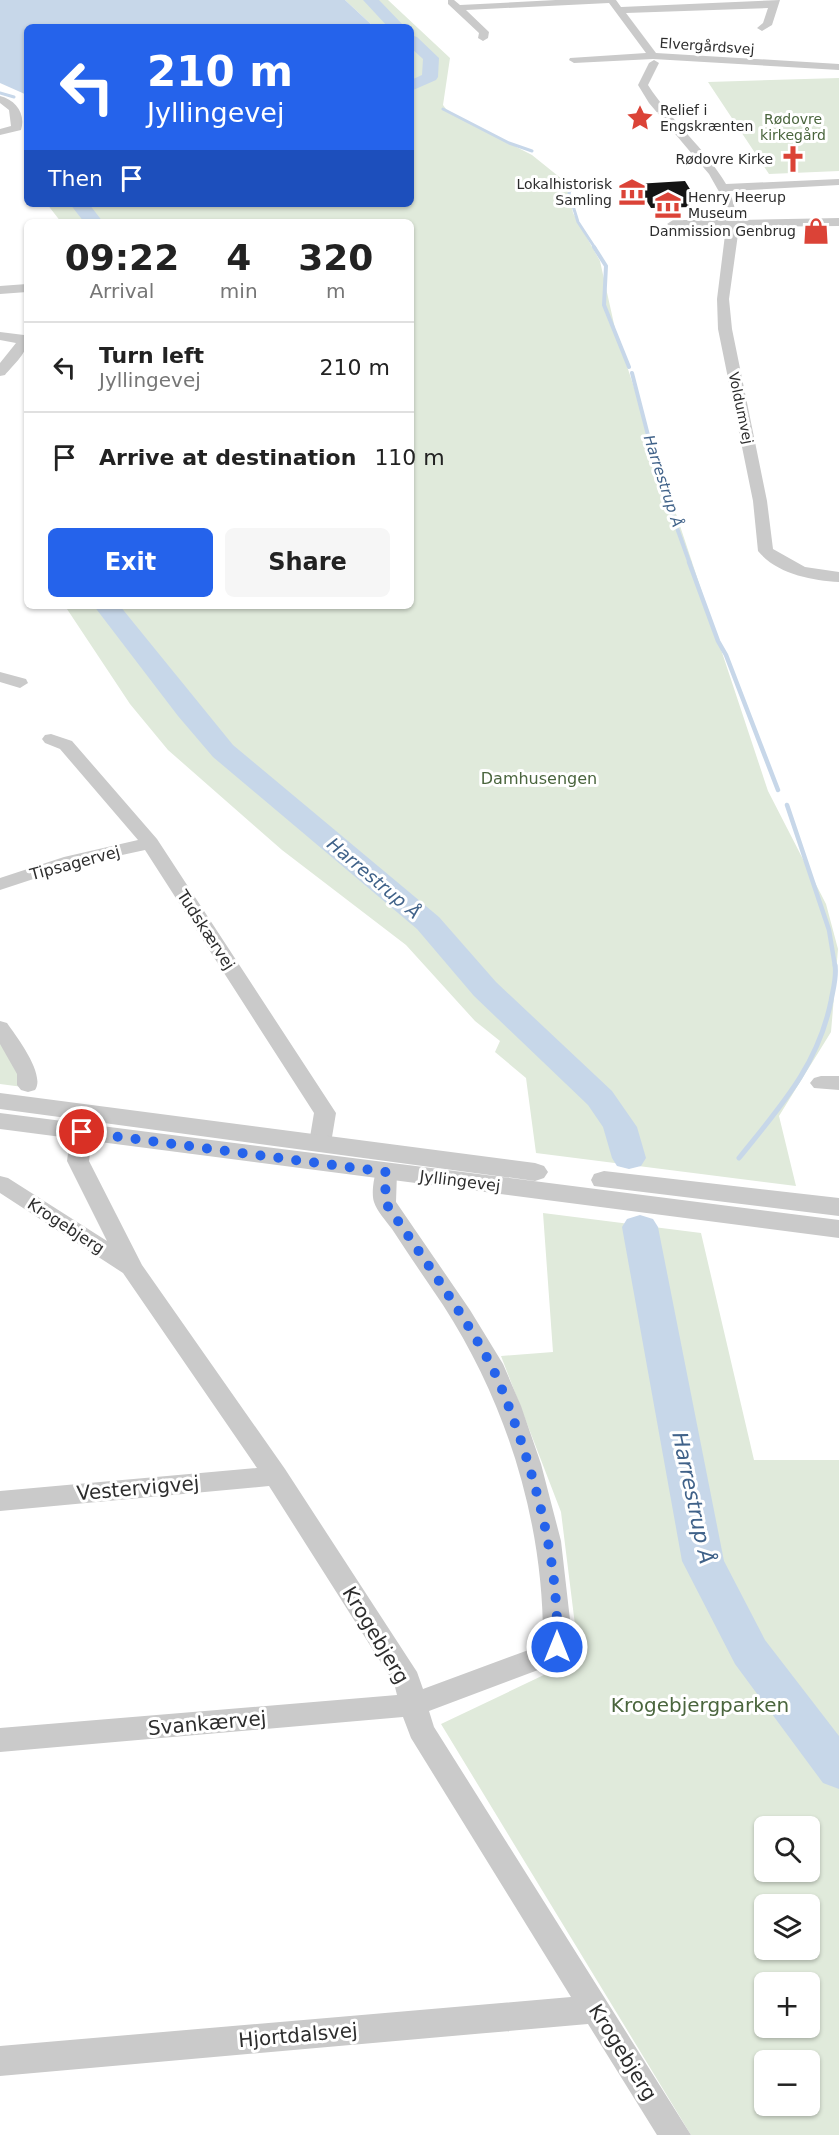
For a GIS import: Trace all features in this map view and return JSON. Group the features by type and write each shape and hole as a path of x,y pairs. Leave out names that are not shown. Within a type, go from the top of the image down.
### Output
{"street":[{"path":"449,0 484,32 483,39"},
{"path":"458,8 611,0 653,60"},
{"path":"618,10 774,2 766,26 762,28"},
{"name":"Elvergårdsvej","path":"574,60 653,60 839,67"},
{"name":"Voldumvej","path":"653,60 643,85 653,101 713,172 728,199 733,223 723,299 725,329 760,501 766,551 784,565 799,572 839,577"},
{"path":"0,99 13,105 17,128 0,132"},
{"path":"723,188 839,182"},
{"path":"673,224 839,222"},
{"path":"0,290 24,288"},
{"path":"0,336 19,338 23,343 0,372"},
{"path":"0,677 20,683"},
{"name":"Tudskærvej","path":"51,739 66,745 150,843 325,1113 320,1143"},
{"name":"Tipsagervej","path":"0,884 71,861 150,843"},
{"path":"0,1027 28,1074 28,1085"},
{"name":"Jyllingevej","path":"0,1101 87,1122 386,1172 839,1229"},
{"name":"Jyllingevej","path":"0,1121 87,1122 320,1143 561,1175 839,1207"},
{"name":"Krogebjerg","path":"87,1122 78,1161 132,1268 276,1476 407,1680 421,1730 675,2135"},
{"path":"386,1172 385,1202 486,1355 510,1408 533,1476 551,1552 558,1625 557,1647 544,1656 413,1705"},
{"name":"Krogebjerg","path":"0,1183 132,1268"},
{"name":"Vestervigvej","path":"0,1501 276,1476"},
{"name":"Svankærvej","path":"0,1740 413,1705"},
{"name":"Hjortdalsvej","path":"0,2061 596,2009"}],"green space":[{"name":"Damhusengen","path":"345,0 388,0 414,24 371,24"},
{"name":"Damhusengen","path":"414,24 450,58 443,105 449,113 532,155 568,184 573,213 600,261 616,333 768,791 826,904 838,949 831,1032 779,1116 796,1186 536,1153 526,1078 495,1052 500,1041 475,1021 406,945 282,850 168,750 130,704 67,609 414,609 414,219 59,219 49,207 414,207"},
{"name":"Rødovre kirkegård","path":"839,78 839,171 769,174 708,82"},
{"path":"0,1037 23,1073 23,1087 0,1084"},
{"name":"Krogebjergparken","path":"543,1213 701,1233 754,1460 839,1460 839,2135 691,2135 441,1724 567,1664 576,1633 561,1512 501,1356 553,1352"}],"water":[{"path":"0,0 345,0 371,24 24,24 24,94 0,83"}],"building":[{"path":"685,181 696,199 689,199 692,207 651,208 636,184"}],"waterway":[{"name":"Harrestrup Å","path":"371,0 394,24"},
{"name":"Harrestrup Å","path":"414,43 431,58 430,77 414,85"},
{"path":"0,93 14,97"},
{"name":"Harrestrup Å","path":"443,109 509,143 532,151"},
{"name":"Harrestrup Å","path":"575,181 569,193 578,222 595,248"},
{"name":"Harrestrup Å","path":"82,207 92,219"},
{"name":"Harrestrup Å","path":"594,247 606,266 604,305 629,367"},
{"name":"Harrestrup Å","path":"632,373 659,478 690,564"},
{"name":"Harrestrup Å","path":"689,562 778,790"},
{"name":"Harrestrup Å","path":"109,609 223,751 428,923 485,989 600,1098 620,1127 629,1158"},
{"name":"Harrestrup Å","path":"787,805 829,930 835,966"},
{"name":"Harrestrup Å","path":"739,1158 768,1122 807,1066 825,1024 835,978 835,966"},
{"name":"Harrestrup Å","path":"640,1227 703,1561 750,1652 839,1770"}],"place":[{"name":"Relief i Engskrænten","path":"640,118"},
{"name":"Rødovre Kirke","path":"793,159"},
{"name":"Lokalhistorisk Samling","path":"632,192"},
{"name":"Henry Heerup Museum","path":"668,205"},
{"name":"Danmission Genbrug","path":"816,231"}],"route":[{"path":"82,1132 386,1172 385,1202 486,1355 510,1408 533,1476 551,1552 558,1625 557,1647"}]}
